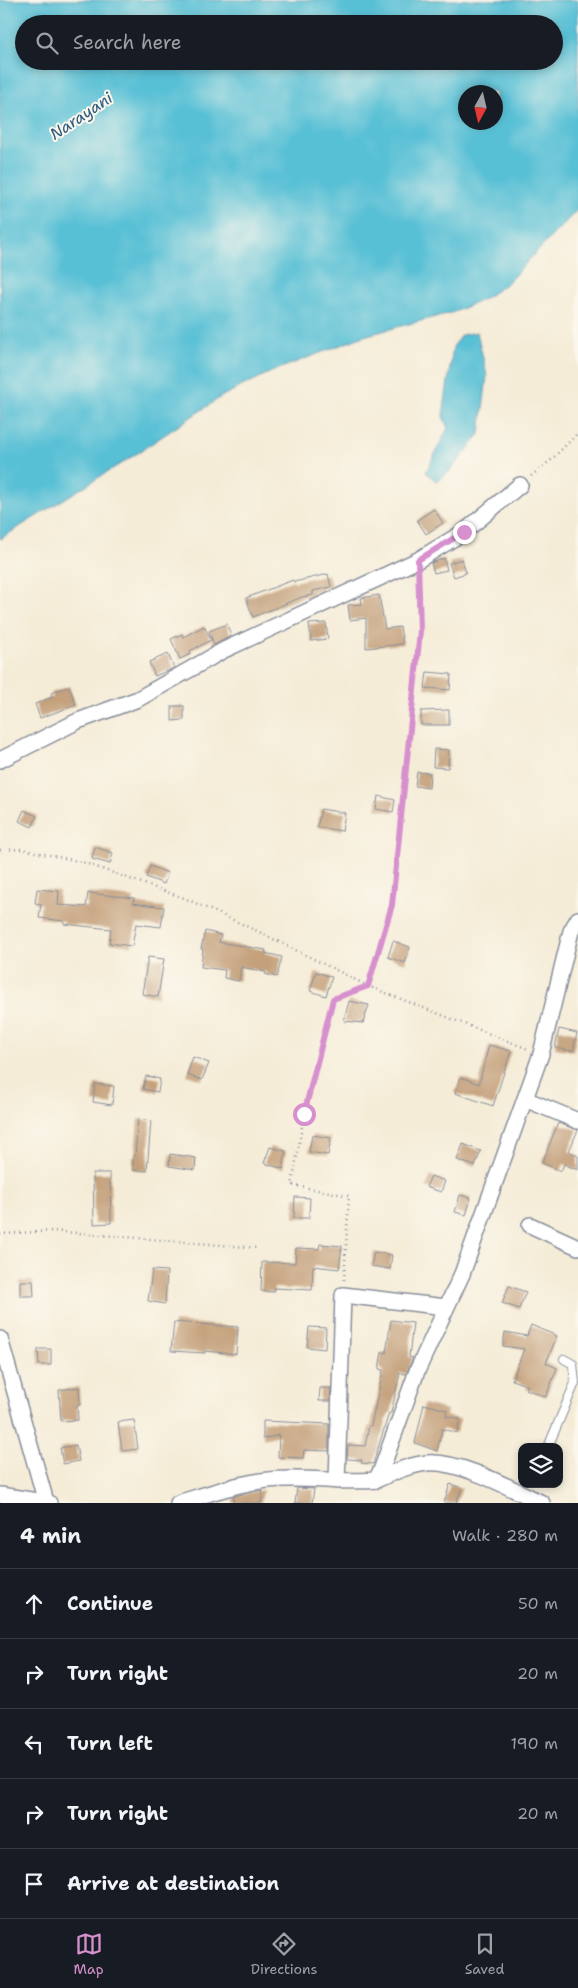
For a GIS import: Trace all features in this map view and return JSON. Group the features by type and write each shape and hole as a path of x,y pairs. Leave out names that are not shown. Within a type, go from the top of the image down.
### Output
{"street":[{"path":"0,760 78,721 138,699 224,650 418,560 464,532 520,485"},
{"path":"376,1480 417,1371 462,1274 541,1054 571,931 578,919"},
{"path":"525,1099 578,1121"},
{"path":"530,1225 578,1246"},
{"path":"337,1481 343,1295 446,1307"},
{"path":"0,1339 48,1503 0,1495"},
{"path":"178,1503 228,1487 258,1481 286,1478 356,1482 376,1480 413,1466 429,1463 456,1466 528,1493 542,1503"}],"lane":[{"path":"550,1443 575,1383 573,1364 564,1359"}],"path":[{"path":"520,485 551,460 578,433"},
{"path":"368,986 392,905 420,631 418,560"},
{"path":"0,850 21,849 82,862 184,898 254,929 368,986 541,1054"},
{"path":"343,1295 349,1196 292,1184 304,1114 333,999 368,986"},
{"path":"0,1234 53,1231 258,1248"}],"water":[{"name":"Narayani","path":"0,0 578,0 578,209 507,283 484,299 454,312 364,336 271,372 224,395 133,456 0,539"},
{"path":"477,332 487,376 480,434 451,470 436,481 426,472 448,428 443,416 453,347 461,335"}],"building":[{"path":"434,509 443,523 426,534 417,520"},
{"path":"444,558 447,570 434,573 431,563"},
{"path":"462,559 466,573 454,577 449,563"},
{"path":"328,574 331,587 313,591 313,595 302,597 253,617 246,598 293,580 294,582"},
{"path":"379,595 385,629 400,627 403,644 366,648 366,618 350,620 348,605 362,604 361,598"},
{"path":"326,623 328,639 311,641 309,624"},
{"path":"227,624 231,636 214,645 209,631"},
{"path":"204,626 211,640 190,651 191,654 180,659 171,639 182,634 183,637"},
{"path":"168,654 174,668 155,676 149,662"},
{"path":"427,672 451,674 450,690 425,688"},
{"path":"69,686 76,705 40,718 35,704 53,697 51,693"},
{"path":"172,706 184,706 184,720 172,721"},
{"path":"449,710 449,725 421,725 421,711"},
{"path":"434,749 449,750 448,768 433,767"},
{"path":"417,772 430,773 429,788 415,786"},
{"path":"378,796 395,800 393,812 376,809"},
{"path":"321,809 345,813 342,831 317,827"},
{"path":"24,810 37,816 32,827 19,821"},
{"path":"95,847 113,853 110,864 92,859"},
{"path":"150,866 168,873 164,884 146,877"},
{"path":"37,889 59,891 58,905 86,907 88,893 134,898 133,903 164,907 161,927 136,924 132,946 109,943 111,929 64,924 64,921 39,918 41,904 35,903"},
{"path":"205,931 221,935 219,942 266,950 265,953 282,957 277,977 265,974 266,972 241,967 239,981 224,978 225,970 201,967 203,949 201,949"},
{"path":"393,941 410,947 405,963 388,957"},
{"path":"148,957 164,959 158,997 142,994"},
{"path":"316,972 332,977 326,996 310,991"},
{"path":"349,1001 369,1005 363,1023 344,1021"},
{"path":"559,1029 577,1033 573,1051 555,1048"},
{"path":"489,1045 511,1051 493,1106 455,1093 461,1077 479,1084"},
{"path":"193,1057 209,1063 202,1080 187,1075"},
{"path":"146,1076 160,1079 158,1092 143,1089"},
{"path":"95,1084 114,1086 112,1105 93,1102"},
{"path":"138,1119 151,1121 147,1171 133,1170"},
{"path":"558,1123 578,1130 569,1151 578,1156 578,1170 564,1164 561,1171 542,1163"},
{"path":"312,1135 331,1138 328,1155 309,1152"},
{"path":"463,1144 481,1151 475,1166 457,1160"},
{"path":"270,1147 286,1151 283,1169 264,1163"},
{"path":"170,1154 196,1158 195,1170 169,1166"},
{"path":"93,1173 110,1173 111,1223 94,1224"},
{"path":"431,1176 445,1181 441,1192 426,1187"},
{"path":"460,1195 471,1198 466,1215 455,1212"},
{"path":"295,1197 310,1198 309,1218 294,1218"},
{"path":"320,1244 342,1246 339,1269 313,1266 312,1290 274,1288 274,1292 261,1291 262,1262 295,1263 296,1248 319,1249"},
{"path":"374,1252 392,1255 390,1269 371,1266"},
{"path":"152,1270 167,1271 165,1304 148,1301"},
{"path":"20,1281 33,1281 34,1296 20,1296"},
{"path":"509,1286 526,1292 519,1309 502,1303"},
{"path":"391,1320 413,1323 409,1357 413,1358 406,1374 400,1373 391,1413 389,1413 373,1464 361,1463 362,1460 347,1459 348,1445 365,1446 383,1370 379,1369 382,1352 386,1353"},
{"path":"174,1322 238,1327 236,1354 205,1351 205,1353 171,1351"},
{"path":"531,1325 557,1336 546,1363 557,1368 546,1397 526,1389 528,1386 512,1380 524,1349 503,1346 505,1332 527,1336"},
{"path":"309,1327 326,1328 325,1349 307,1347"},
{"path":"38,1349 51,1349 51,1365 39,1365"},
{"path":"79,1387 80,1405 77,1405 78,1420 61,1421 59,1390"},
{"path":"320,1388 331,1388 330,1401 319,1401"},
{"path":"424,1404 447,1410 446,1416 460,1419 457,1433 442,1429 437,1451 415,1443"},
{"path":"134,1420 138,1449 122,1451 118,1422"},
{"path":"263,1421 329,1424 329,1451 304,1450 303,1458 278,1457 279,1435 263,1439"},
{"path":"76,1445 79,1461 63,1464 60,1448"},
{"path":"450,1484 462,1488 456,1503 444,1503"},
{"path":"297,1488 314,1489 312,1503 295,1503"},
{"path":"263,1490 261,1503 233,1503 234,1496"}],"route":[{"path":"304,1114 333,999 368,986 392,905 420,631 418,560 464,532"}]}
